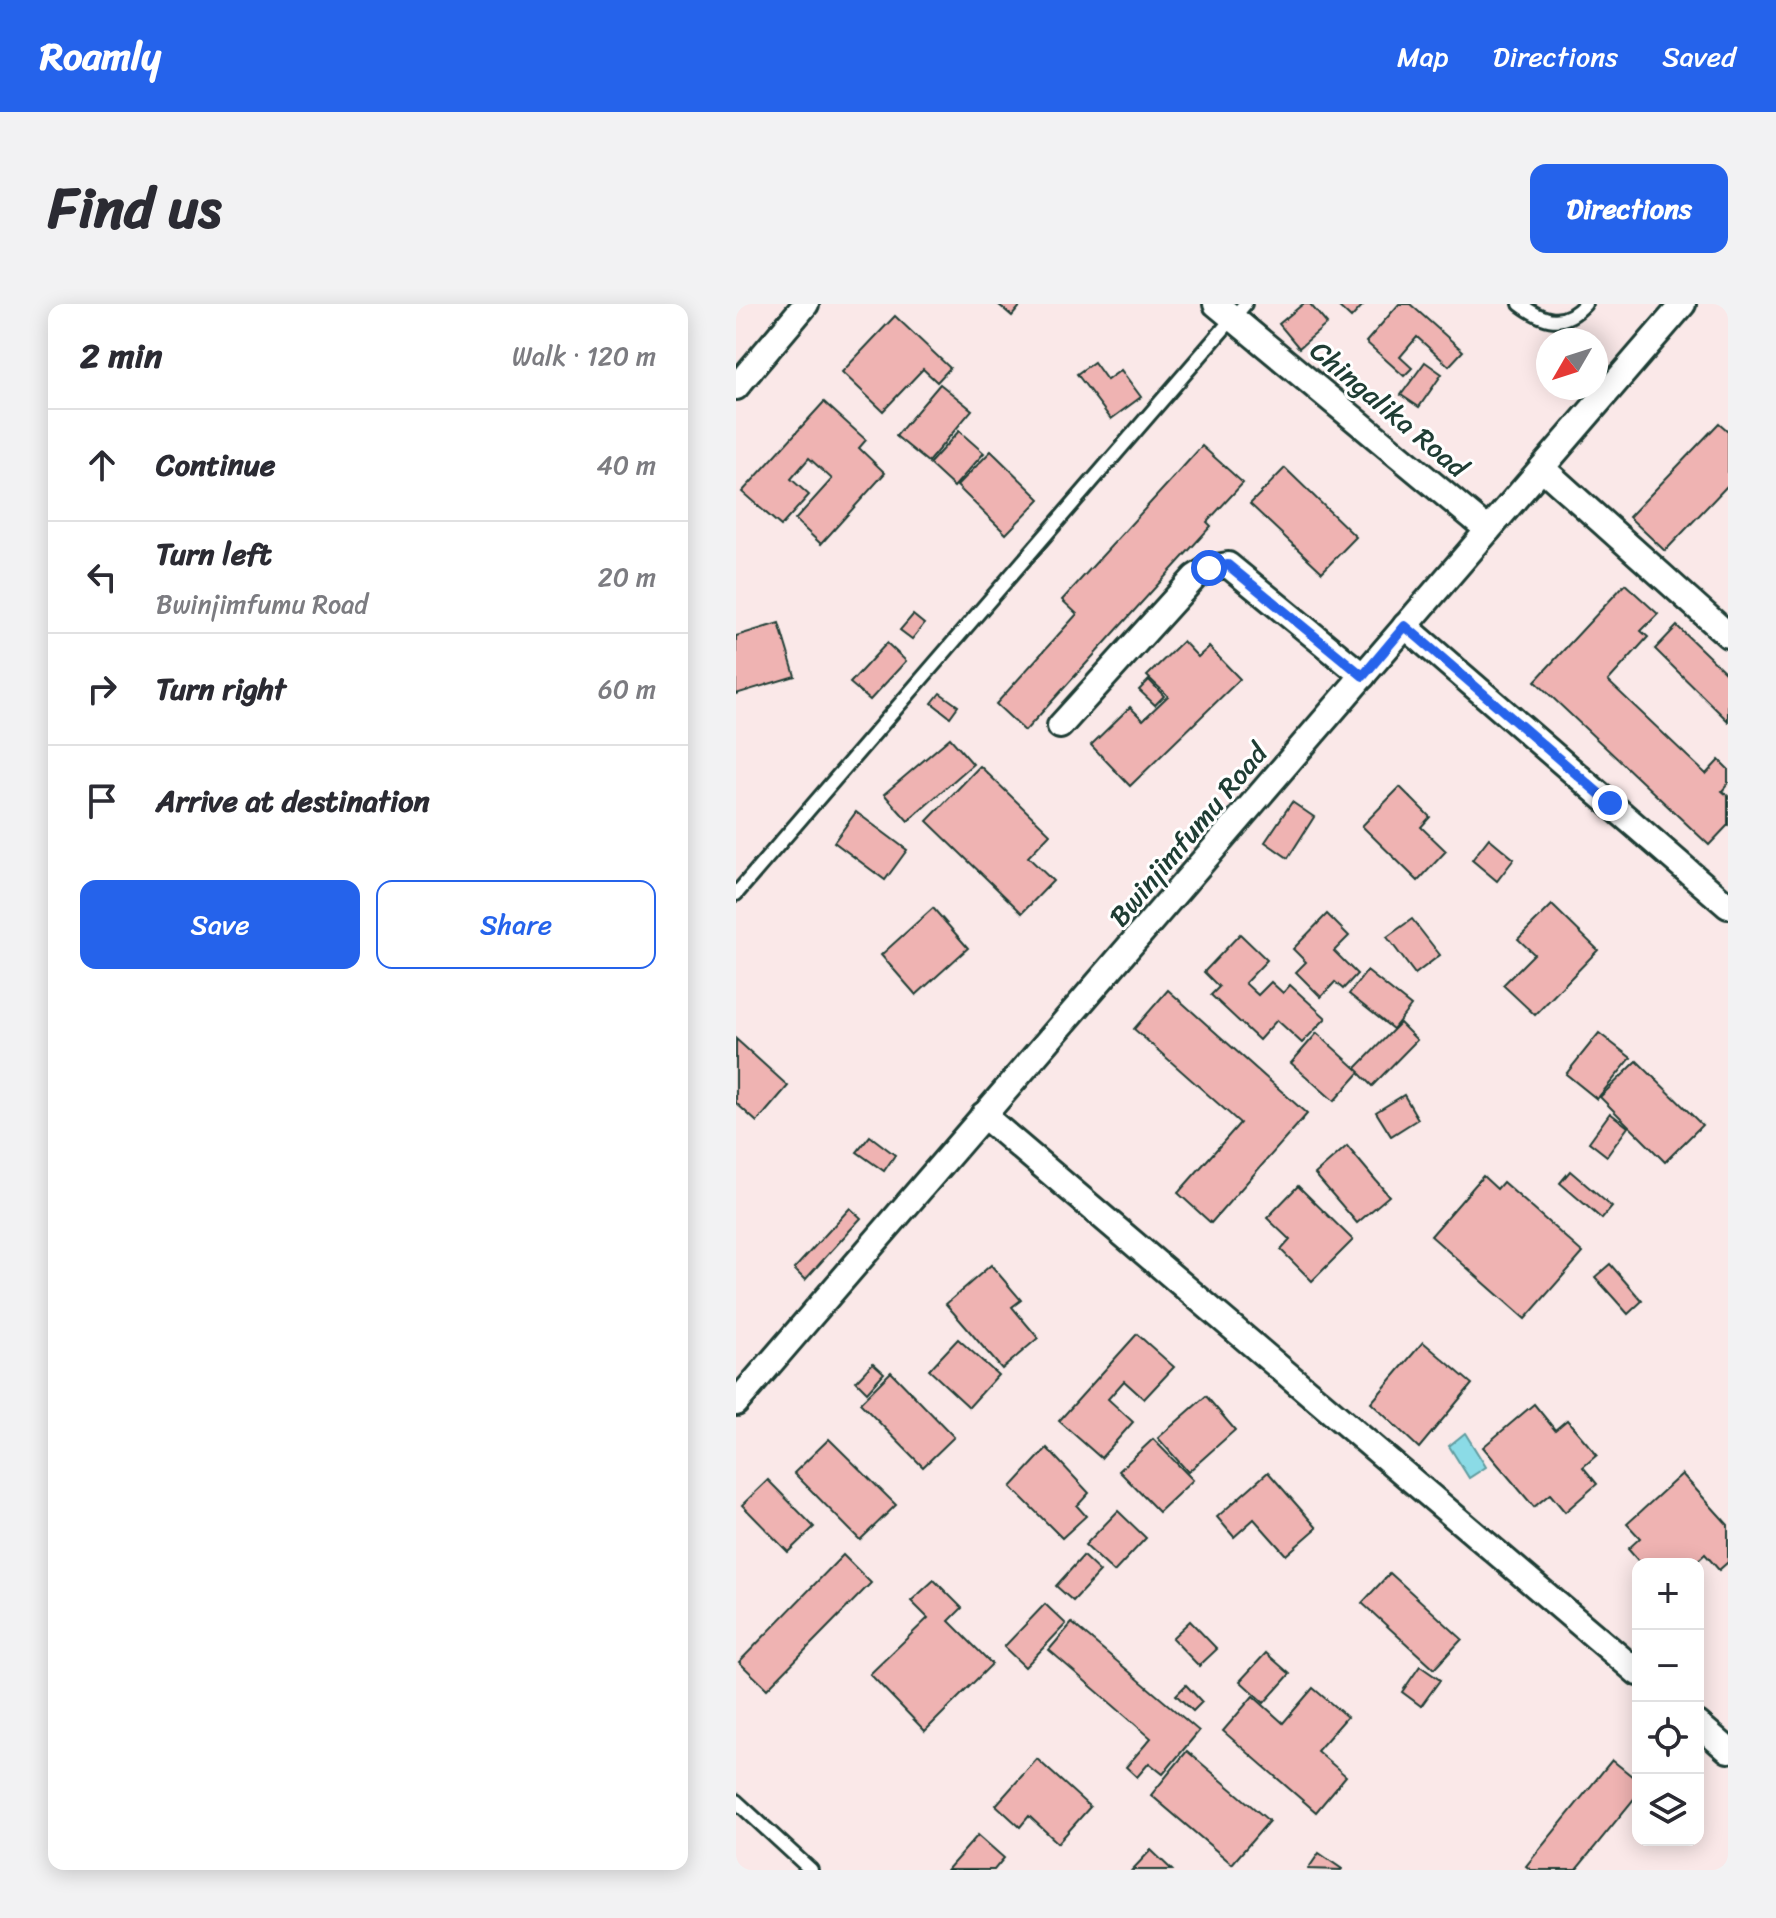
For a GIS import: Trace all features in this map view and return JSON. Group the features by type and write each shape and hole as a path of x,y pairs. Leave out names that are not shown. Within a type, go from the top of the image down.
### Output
{"street":[{"path":"736,387 806,304"},
{"name":"Bwinjimfumu Road","path":"736,1403 983,1115 1117,965 1683,304"},
{"name":"Chingalika Road","path":"1231,309 1488,530"},
{"path":"1542,468 1728,635"},
{"path":"1060,726 1195,577 1209,568 1228,565 1363,676"},
{"path":"1405,626 1728,906"},
{"path":"983,1115 1632,1668"},
{"path":"1704,1729 1728,1750"}],"lane":[{"path":"1520,304 1541,320 1558,321 1574,316 1585,304"},
{"path":"736,894 1231,309"},
{"path":"736,1801 811,1870"}],"water":[{"path":"1465,1433 1486,1467 1469,1478 1449,1446"}],"building":[{"path":"998,304 1022,304 1012,316"},
{"path":"1303,304 1310,304 1327,324 1299,348 1279,324"},
{"path":"1336,304 1364,304 1351,318"},
{"path":"1399,304 1410,304 1463,351 1449,366 1417,337 1400,357 1412,368 1404,376 1366,342"},
{"path":"895,316 950,368 937,382 923,369 883,411 842,372"},
{"path":"1094,362 1107,380 1121,370 1141,397 1111,419 1077,374"},
{"path":"1425,362 1442,374 1419,407 1401,395"},
{"path":"940,384 972,410 928,462 896,436"},
{"path":"824,402 866,440 859,448 885,473 821,544 795,520 832,479 809,458 791,479 809,495 781,526 742,492"},
{"path":"1719,423 1728,431 1728,485 1665,551 1629,517"},
{"path":"959,431 984,453 954,487 929,464"},
{"path":"1202,446 1243,483 1207,522 1211,526 1025,731 996,704 1077,614 1062,600"},
{"path":"991,451 1040,499 1006,534 957,486"},
{"path":"1285,468 1356,537 1322,572 1250,504"},
{"path":"1625,584 1658,614 1641,631 1648,637 1608,681 1706,774 1719,760 1728,769 1728,784 1722,791 1728,796 1728,825 1709,845 1535,681"},
{"path":"913,615 924,624 912,639 900,630"},
{"path":"779,623 795,676 736,694 736,636"},
{"path":"1677,626 1728,675 1728,721 1655,649"},
{"path":"1183,641 1198,657 1209,647 1240,679 1130,786 1091,745 1130,707 1143,720 1168,696 1147,676"},
{"path":"887,643 906,661 870,700 850,683"},
{"path":"1149,680 1164,696 1155,705 1139,690"},
{"path":"940,693 958,706 950,717 932,703"},
{"path":"950,738 973,764 908,821 884,794"},
{"path":"980,766 1050,834 1028,857 1053,881 1022,913 927,821"},
{"path":"1400,787 1430,817 1421,827 1446,851 1418,881 1362,826"},
{"path":"1292,802 1314,817 1288,858 1265,842"},
{"path":"856,812 907,850 885,880 834,842"},
{"path":"1489,838 1514,859 1497,881 1472,860"},
{"path":"1552,905 1598,950 1535,1015 1503,985 1534,954 1518,939"},
{"path":"933,908 968,948 916,995 881,955"},
{"path":"1327,914 1349,936 1334,951 1357,974 1343,989 1335,982 1321,997 1296,972 1306,962 1293,949"},
{"path":"1412,919 1440,955 1415,974 1387,937"},
{"path":"1240,934 1267,960 1245,983 1258,995 1271,982 1283,993 1290,985 1326,1018 1302,1043 1277,1020 1259,1040 1211,995 1219,987 1204,972"},
{"path":"1367,971 1411,1006 1393,1029 1349,994"},
{"path":"1168,990 1307,1114 1211,1223 1178,1193 1240,1123 1134,1029"},
{"path":"1400,1023 1417,1040 1372,1086 1355,1069"},
{"path":"1317,1033 1360,1072 1334,1101 1291,1063"},
{"path":"1599,1033 1631,1058 1597,1099 1566,1074"},
{"path":"736,1039 788,1086 757,1122 736,1103"},
{"path":"1637,1061 1702,1125 1665,1162 1600,1097"},
{"path":"1404,1095 1418,1119 1391,1136 1376,1112"},
{"path":"1610,1113 1628,1127 1607,1156 1589,1142"},
{"path":"870,1136 895,1155 884,1171 857,1152"},
{"path":"1347,1146 1389,1196 1357,1223 1315,1174"},
{"path":"1570,1171 1612,1207 1602,1219 1560,1183"},
{"path":"1483,1176 1497,1189 1503,1182 1583,1253 1525,1319 1431,1236"},
{"path":"1298,1186 1353,1240 1312,1281 1281,1250 1290,1240 1267,1218"},
{"path":"850,1208 861,1218 805,1280 794,1269"},
{"path":"1610,1264 1642,1301 1628,1314 1595,1277"},
{"path":"991,1265 1021,1300 1012,1307 1038,1338 1002,1369 946,1304"},
{"path":"1137,1334 1174,1367 1144,1399 1124,1381 1108,1399 1133,1422 1101,1458 1059,1421"},
{"path":"958,1339 998,1375 969,1407 929,1370"},
{"path":"1423,1342 1472,1384 1419,1448 1371,1403"},
{"path":"873,1363 884,1373 867,1392 856,1381"},
{"path":"891,1372 954,1437 923,1467 860,1403"},
{"path":"1206,1396 1235,1430 1188,1472 1158,1438"},
{"path":"1534,1404 1555,1430 1567,1420 1597,1455 1583,1467 1597,1484 1565,1512 1550,1494 1534,1507 1483,1447"},
{"path":"829,1439 896,1505 860,1540 794,1473"},
{"path":"1153,1439 1193,1480 1159,1512 1119,1471"},
{"path":"1047,1448 1089,1493 1077,1506 1086,1516 1062,1538 1011,1487"},
{"path":"1268,1472 1317,1528 1286,1555 1254,1519 1234,1537 1217,1517"},
{"path":"1682,1474 1728,1525 1728,1562 1719,1570 1705,1554 1701,1558 1636,1558 1628,1549 1640,1538 1627,1524"},
{"path":"768,1480 814,1527 788,1552 742,1505"},
{"path":"1118,1511 1146,1538 1114,1572 1085,1545"},
{"path":"843,1555 871,1583 767,1689 739,1662"},
{"path":"1083,1556 1100,1572 1073,1601 1056,1586"},
{"path":"1390,1573 1462,1639 1434,1669 1362,1603"},
{"path":"934,1580 962,1608 949,1621 992,1664 925,1731 870,1674 928,1618 911,1601"},
{"path":"1045,1604 1066,1624 1025,1667 1004,1647"},
{"path":"1190,1621 1217,1649 1199,1666 1172,1638"},
{"path":"1072,1623 1199,1731 1163,1774 1149,1763 1137,1777 1126,1767 1151,1738 1049,1650"},
{"path":"1266,1653 1290,1674 1264,1703 1240,1681"},
{"path":"1420,1666 1440,1680 1421,1706 1402,1692"},
{"path":"1186,1685 1202,1702 1193,1711 1176,1695"},
{"path":"1313,1688 1347,1717 1317,1751 1346,1776 1316,1812 1223,1731 1253,1696 1283,1723"},
{"path":"1187,1751 1269,1821 1232,1864 1151,1795"},
{"path":"1037,1759 1090,1807 1058,1843 1029,1816 1020,1827 996,1805"},
{"path":"1612,1760 1632,1776 1632,1801 1576,1870 1531,1870 1526,1866"},
{"path":"978,1835 1004,1858 994,1870 947,1870"},
{"path":"1151,1850 1172,1870 1132,1870"},
{"path":"1319,1853 1342,1869 1308,1869"}],"route":[{"path":"1209,568 1228,565 1363,676 1405,626 1610,803"}]}
